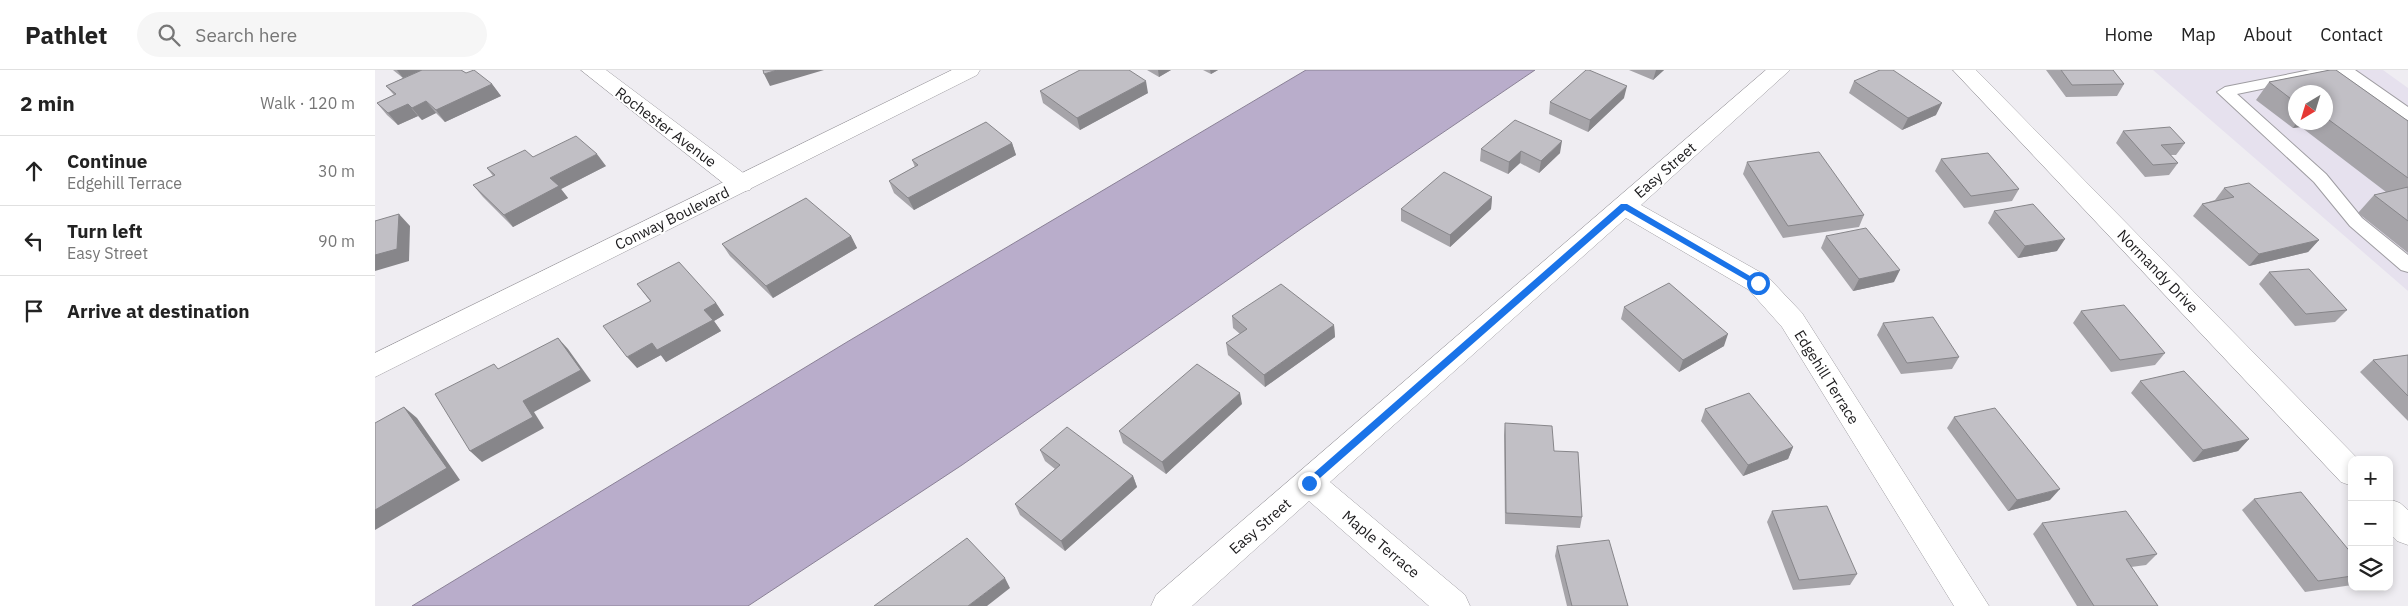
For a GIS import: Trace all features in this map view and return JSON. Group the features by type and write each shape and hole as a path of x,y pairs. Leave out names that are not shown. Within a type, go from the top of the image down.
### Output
{"street":[{"name":"Rochester Avenue","path":"591,70 741,184"},
{"name":"Conway Boulevard","path":"375,366 969,70"},
{"name":"Easy Street","path":"1168,606 1779,70"},
{"name":"Normandy Drive","path":"1964,70 2348,469"},
{"name":"Edgehill Terrace","path":"1624,206 1758,283 1791,320 1972,606"},
{"name":"Maple Terrace","path":"1309,483 1453,606"},
{"path":"2393,516 2408,531"}],"lane":[{"path":"2334,70 2225,92 2320,178 2357,222 2408,265"},
{"path":"2345,70 2408,115"}],"shaded area":[{"path":"1306,70 1535,70 1301,229 962,465 748,606 412,606 847,342"},
{"path":"2153,70 2383,70 2408,88 2408,291"}],"building":[{"path":"422,70 461,70 466,73 474,70 492,84 436,110 426,101 412,108 408,104 388,113 377,103 396,94 386,86"},
{"path":"763,70 777,70 764,74"},
{"path":"1080,70 1129,70 1146,81 1077,118 1040,91"},
{"path":"1586,70 1627,86 1590,120 1550,102"},
{"path":"1880,70 1893,70 1942,103 1908,118 1854,81"},
{"path":"2061,70 2113,70 2124,84 2072,85"},
{"path":"2336,70 2408,121 2408,178 2333,123 2333,85 2288,85 2288,97 2269,82"},
{"path":"1515,120 1562,141 1541,161 1521,151 1509,162 1481,149"},
{"path":"986,122 1012,143 908,198 889,181 918,165 912,160"},
{"path":"2170,127 2185,143 2161,145 2178,163 2153,165 2123,131"},
{"path":"576,136 597,154 550,178 559,186 504,215 473,185 495,175 487,168 525,150 533,157"},
{"path":"1819,152 1864,215 1788,226 1747,162"},
{"path":"1988,153 2019,189 1971,196 1941,159"},
{"path":"1444,172 1492,197 1450,235 1401,209"},
{"path":"2249,183 2319,240 2259,254 2202,204 2234,197 2224,188"},
{"path":"2408,187 2408,221 2374,195"},
{"path":"806,198 851,236 766,286 722,244"},
{"path":"2033,204 2065,239 2025,246 1994,211"},
{"path":"399,214 397,249 375,255 375,221"},
{"path":"1866,228 1900,270 1859,279 1826,236"},
{"path":"679,262 716,303 704,310 713,320 657,350 652,343 627,357 603,326 651,301 637,284"},
{"path":"2309,269 2347,310 2306,314 2269,272"},
{"path":"1669,283 1728,334 1683,360 1624,307"},
{"path":"1281,284 1334,325 1264,375 1226,343 1247,329 1232,316"},
{"path":"2124,305 2165,353 2120,360 2081,311"},
{"path":"1933,317 1959,357 1907,363 1883,323"},
{"path":"558,338 581,370 523,401 533,417 470,451 435,394 494,364 498,369"},
{"path":"2408,355 2408,396 2373,360"},
{"path":"1197,364 1240,393 1162,462 1119,431"},
{"path":"2184,371 2249,439 2203,450 2140,381"},
{"path":"1749,393 1793,447 1748,465 1705,409"},
{"path":"404,407 447,468 375,510 375,423"},
{"path":"1995,408 2060,489 2017,500 1954,417"},
{"path":"1505,423 1552,426 1554,451 1578,452 1582,517 1506,513"},
{"path":"1067,427 1133,476 1061,541 1015,504 1060,465 1040,450"},
{"path":"2301,492 2348,549 2348,577 2318,581 2254,499"},
{"path":"1827,506 1857,574 1799,580 1772,511"},
{"path":"2126,511 2157,554 2126,559 2158,606 2094,606 2042,523"},
{"path":"967,538 1005,578 968,606 874,606"},
{"path":"1609,540 1628,606 1572,606 1557,546"}],"route":[{"path":"1309,483 1624,206 1758,283"}]}
